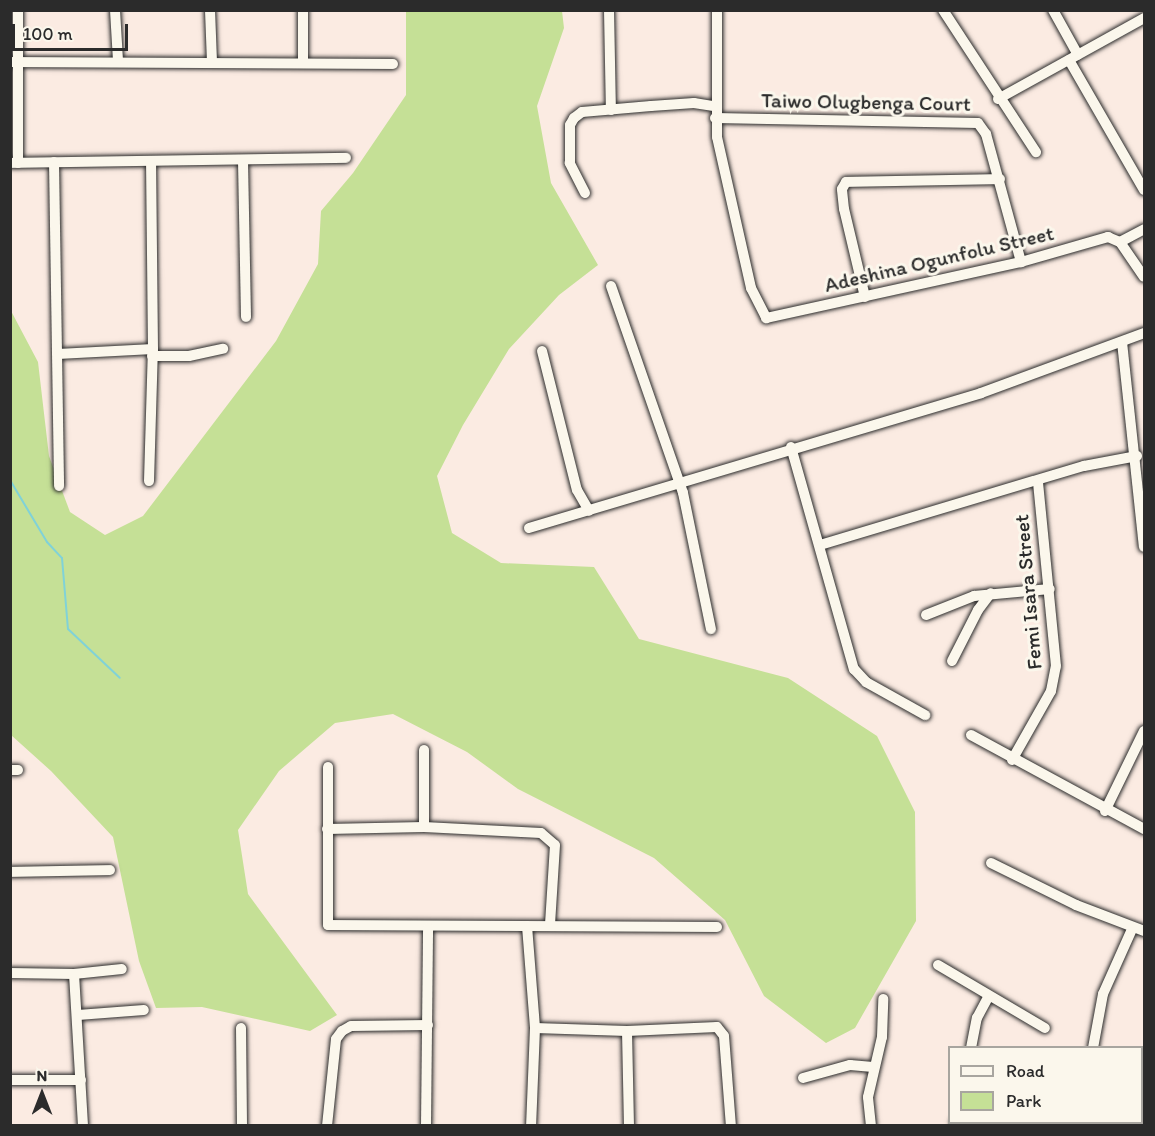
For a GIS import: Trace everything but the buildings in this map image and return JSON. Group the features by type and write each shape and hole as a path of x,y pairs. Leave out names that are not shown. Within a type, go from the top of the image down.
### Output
{"street":[{"path":"18,10 14,163 346,158"},
{"path":"115,10 118,60"},
{"path":"210,10 212,61"},
{"path":"303,10 303,63"},
{"path":"609,10 612,110"},
{"path":"585,193 570,163 570,125 582,112 694,104 714,112 717,10"},
{"path":"943,10 998,99 1036,152"},
{"path":"1053,10 1073,58 1144,190"},
{"path":"998,99 1144,18"},
{"path":"16,62 118,60 393,64"},
{"name":"Taiwo Olugbenga Court","path":"714,112 978,123 986,134 1000,179 1021,262"},
{"name":"Adeshina Ogunfolu Street","path":"714,112 751,288 766,318 1021,262 1108,237 1120,242"},
{"path":"243,161 246,317"},
{"path":"54,162 58,354 55,418 59,486"},
{"path":"149,481 152,352 151,162"},
{"path":"865,297 844,209 842,189 846,182 1000,179"},
{"path":"1144,229 1120,242 1144,277"},
{"path":"611,286 680,484 711,629"},
{"path":"529,528 680,484 791,447 981,393 1144,333"},
{"path":"1122,342 1137,456 1144,547"},
{"path":"58,354 152,352 189,356 224,349"},
{"path":"542,351 574,479 589,511"},
{"path":"791,447 854,669 886,695 925,715"},
{"path":"820,545 1038,482 1084,466 1137,456"},
{"name":"Femi Isara Street","path":"1012,759 1055,678 1050,589 1038,482"},
{"path":"926,615 992,593 1050,589"},
{"path":"952,661 978,610 992,593"},
{"path":"1106,811 1144,730"},
{"path":"971,735 1106,811 1144,829"},
{"path":"424,750 424,827"},
{"path":"328,767 328,925 428,928 550,924 717,927"},
{"path":"327,829 424,827 529,829 541,833 555,845 550,924"},
{"path":"991,863 1076,904 1144,931"},
{"path":"10,872 110,870"},
{"path":"527,926 535,1028 531,1125"},
{"path":"1093,1046 1102,994 1133,927"},
{"path":"426,1125 428,928"},
{"path":"938,965 988,997 1045,1028"},
{"path":"10,973 74,974 122,969"},
{"path":"74,974 83,1125"},
{"path":"971,1046 977,1018 988,997"},
{"path":"871,1125 868,1097 873,1067 882,1036 883,999"},
{"path":"78,1015 144,1010"},
{"path":"327,1125 336,1039 342,1031 351,1026 428,1025"},
{"path":"535,1028 627,1031 717,1027 722,1030 731,1093 731,1125"},
{"path":"241,1028 242,1125"},
{"path":"627,1031 629,1125"},
{"path":"803,1078 850,1065 873,1067"},
{"path":"10,1080 81,1080"}],"green space":[{"path":"406,11 562,11 564,28 537,106 551,183 598,265 559,295 509,349 463,425 437,476 452,533 501,563 594,567 639,639 788,678 877,736 915,812 916,921 855,1028 826,1043 764,996 725,920 654,858 518,789 467,752 393,714 335,723 279,771 238,830 248,894 337,1015 310,1031 202,1007 156,1008 139,961 113,837 51,771 11,735 10,309 38,362 49,456 70,512 105,535 143,516 276,341 318,264 321,211 353,173 406,95"}],"waterway":[{"path":"10,480 47,542 62,558 68,629 120,678"}]}
